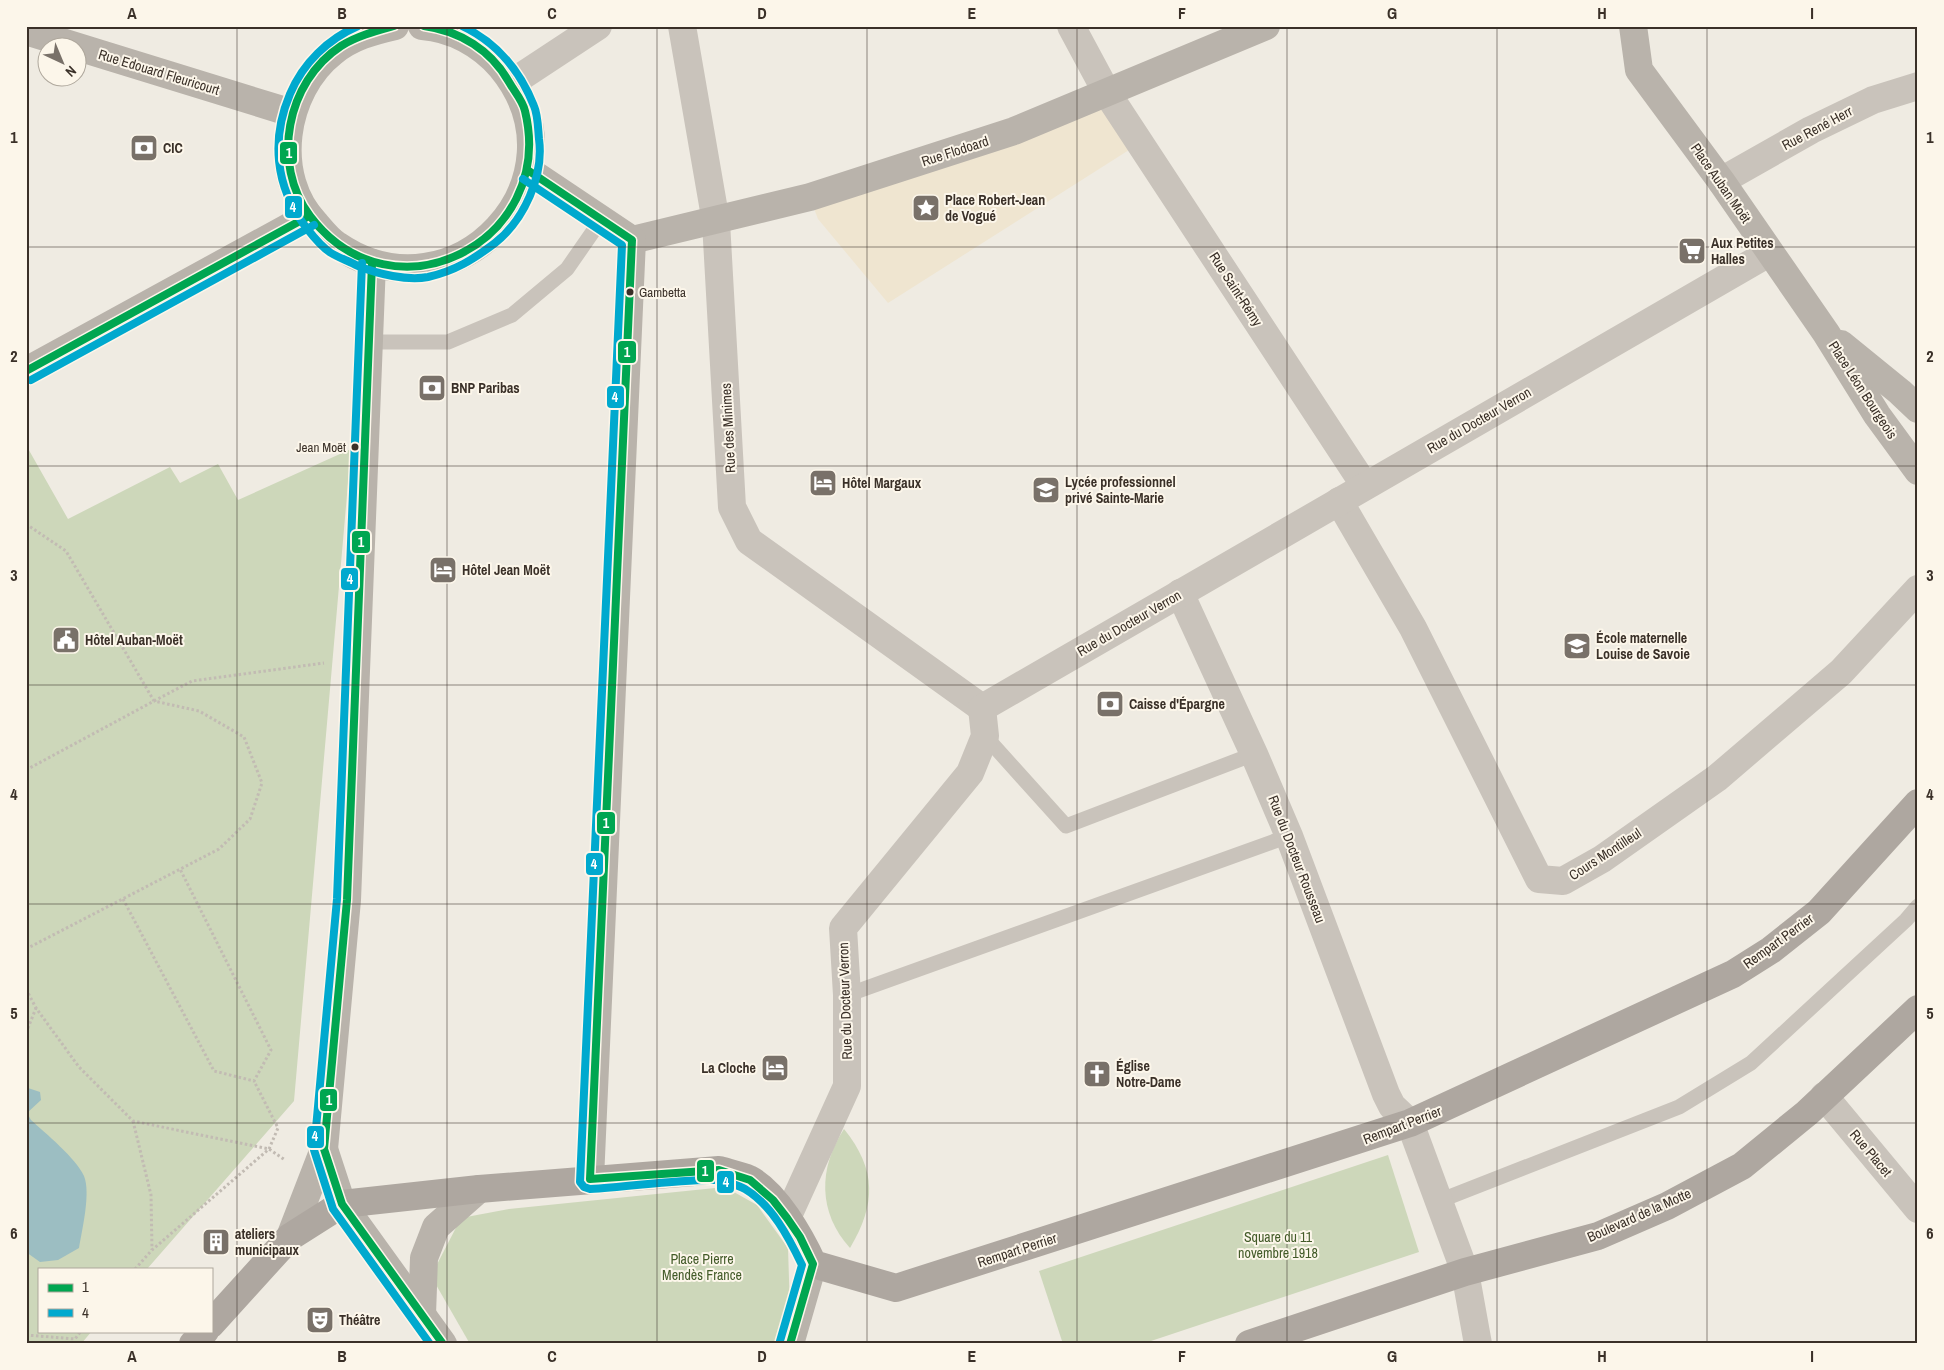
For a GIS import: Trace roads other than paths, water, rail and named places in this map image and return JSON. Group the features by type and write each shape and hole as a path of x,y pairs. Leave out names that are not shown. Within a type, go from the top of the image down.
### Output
{"main road":[{"path":"395,26 365,33 332,52 308,79 292,113 287,149 292,184 308,216 336,245 372,263 412,269 452,261 488,240 514,209 529,171 531,140 526,110 513,82 492,57 465,38 434,27 422,26"},
{"name":"Rue Flodoard","path":"632,240 716,222 810,198 1014,132 1266,26"},
{"name":"Place Auban Moët","path":"1633,26 1639,70 1722,181 1826,333"},
{"name":"Rue Edouard Fleuricourt","path":"26,31 292,113"},
{"path":"529,171 632,240 590,1180"},
{"path":"26,371 308,216"},
{"path":"290,1238 324,1149 347,900 372,263"},
{"name":"Place Léon Bourgeois","path":"1826,333 1900,392 1918,409"},
{"name":"Place Léon Bourgeois","path":"1826,333 1877,415 1918,471"},
{"name":"Rempart Perrier","path":"813,1264 896,1288 1410,1123 1733,974 1771,950 1819,912 1918,803"},
{"name":"Boulevard de la Motte","path":"1249,1344 1465,1272 1598,1236 1667,1206 1742,1166 1824,1096 1918,1009"},
{"path":"324,1149 342,1204 443,1344"},
{"path":"212,1323 290,1238 342,1204 479,1189 720,1170 750,1180 773,1200 800,1237 813,1264 790,1344"},
{"path":"422,1315 424,1258 436,1227 479,1189"},
{"path":"193,1344 204,1332"}],"street":[{"path":"513,82 572,35 598,26"},
{"name":"Rue des Minimes","path":"682,26 716,222 732,507 749,541 982,708"},
{"name":"Rue Saint-Rémy","path":"1071,26 1107,93 1365,486"},
{"name":"Rue René Herr","path":"1722,181 1811,130 1864,104 1918,86"},
{"name":"Rue du Docteur Verron","path":"787,1218 847,1086 847,995 843,928 970,773 985,736 982,708 1770,253"},
{"name":"Cours Montilleul","path":"1339,502 1412,628 1539,879 1563,881 1602,860 1716,778 1841,672 1918,589"},
{"name":"Rue du Docteur Rousseau","path":"1180,593 1254,754 1289,836 1386,1094 1392,1106 1410,1123"},
{"name":"Rue Placet","path":"1824,1096 1918,1209"},
{"path":"1410,1123 1465,1272 1478,1344"}],"lane":[{"path":"368,342 448,342 512,315 567,269 601,220"},
{"path":"985,736 1066,826 1254,754"},
{"path":"847,995 1289,836"},
{"path":"1439,1201 1679,1107 1743,1068 1906,920 1918,906"}],"water":[{"path":"28,1088 40,1092 41,1100 27,1113 31,1120 74,1161 84,1176 86,1183 85,1212 79,1248 58,1260 40,1262 26,1252 26,1090"}],"place":[{"name":"CIC","path":"144,148"},
{"name":"Place Robert-Jean de Vogué","path":"926,208"},
{"name":"Aux Petites Halles","path":"1692,251"},
{"name":"Gambetta","path":"630,292"},
{"name":"BNP Paribas","path":"432,388"},
{"name":"Jean Moët","path":"355,447"},
{"name":"Hôtel Margaux","path":"823,483"},
{"name":"Lycée professionnel privé Sainte-Marie","path":"1046,490"},
{"name":"Hôtel Jean Moët","path":"443,570"},
{"name":"Hôtel Auban-Moët","path":"66,640"},
{"name":"École maternelle Louise de Savoie","path":"1577,646"},
{"name":"Caisse d'Épargne","path":"1110,704"},
{"name":"La Cloche","path":"775,1068"},
{"name":"Église Notre-Dame","path":"1097,1074"},
{"name":"ateliers municipaux","path":"216,1242"},
{"name":"Théâtre","path":"320,1320"}],"park label":[{"name":"Square du 11 novembre 1918","path":"1278,1246"},
{"name":"Place Pierre Mendès France","path":"702,1268"}]}
